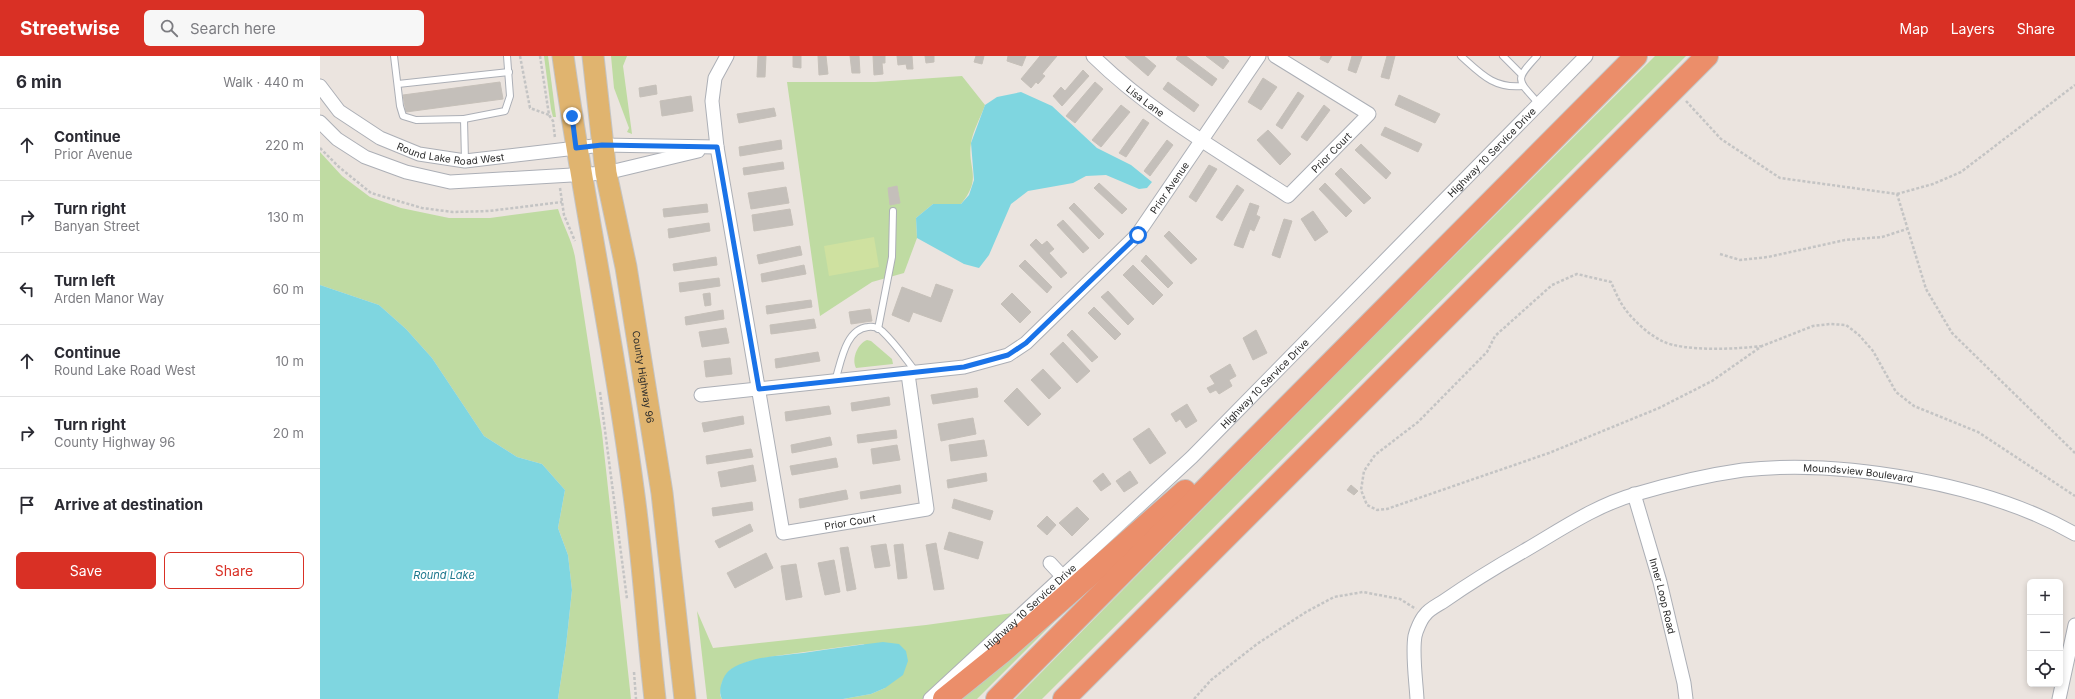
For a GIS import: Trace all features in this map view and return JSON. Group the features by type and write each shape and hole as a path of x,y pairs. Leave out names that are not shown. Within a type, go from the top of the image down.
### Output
{"highway":[{"path":"1064,699 1707,56"},
{"path":"997,699 1284,408 1634,57"},
{"path":"944,699 1001,653 1210,469 1284,408"},
{"path":"1081,699 1154,610"}],"main road":[{"path":"563,56 576,148 604,298 633,488 655,699"},
{"name":"County Highway 96","path":"593,56 606,173 626,267 662,493 685,699"}],"street":[{"path":"727,56 715,78 712,101 717,147 759,389"},
{"name":"Lisa Lane","path":"1094,56 1140,98 1202,140"},
{"name":"Prior Avenue","path":"702,395 964,367 987,362 1008,355 1026,343 1138,235 1259,56"},
{"name":"Prior Court","path":"1202,140 1288,196 1369,114 1275,56"},
{"name":"Highway 10 Service Drive","path":"930,699 1103,541 1192,457 1540,105 1586,56"},
{"name":"Round Lake Road West","path":"320,86 339,111 380,138 419,154 465,161 602,145 717,147"},
{"path":"320,122 337,139 366,157 406,172 450,182 581,173 606,173 717,147"},
{"name":"Prior Court","path":"759,389 782,533 927,509 912,373"},
{"name":"Moundsview Boulevard","path":"1424,614 1473,580 1575,522 1634,494 1699,478 1743,470 1787,468 1840,470 1905,477 1963,490 2010,504 2052,521 2075,534"},
{"name":"Inner Loop Road","path":"1634,494 1660,582 1684,683 1686,699"},
{"path":"1050,563 1063,577"},
{"path":"1417,699 1415,635 1424,614"},
{"path":"2059,699 2075,625"}],"lane":[{"path":"394,56 403,116 416,120 464,119 505,111 510,96 507,56"},
{"path":"1461,56 1487,79 1514,87 1523,86"},
{"path":"1503,56 1521,76 1523,86 1540,105"},
{"path":"1521,76 1537,56"},
{"path":"398,84 509,72"},
{"path":"464,119 465,161"},
{"path":"878,329 892,257 893,211"},
{"path":"835,381 846,348 853,333 863,327 872,326 881,330 912,373"}],"path":[{"path":"520,56 530,108 549,115"},
{"path":"540,56 549,115 553,121"},
{"path":"1675,88 1720,139 1780,178 1897,194 1933,184 1961,172 2075,85"},
{"path":"320,148 339,167 371,193 422,208 453,212 482,211 562,202 566,222 576,243"},
{"path":"1897,194 1926,289 1952,332 2075,453"},
{"path":"1720,254 1740,260 1768,257 1844,240 1882,237 1907,228"},
{"path":"1762,346 1735,349 1680,346 1662,341 1638,323 1624,308 1611,282 1577,274 1552,285 1495,336 1487,352 1418,422 1375,455 1364,471 1361,490 1367,505 1377,510 1387,509 1542,456 1664,405 1712,381 1762,346 1813,326 1830,324 1846,325 1859,335 1873,351 1896,392 1914,406 1978,432 2075,496"},
{"path":"600,387 628,607"},
{"path":"1194,699 1211,680 1257,644 1306,612 1334,597 1363,592 1400,599 1424,614"},
{"path":"634,671 636,699"}],"green space":[{"path":"544,56 548,56 556,117 553,117 551,109"},
{"path":"611,56 627,56 623,66 632,134 627,132 629,128 614,88"},
{"path":"1655,56 1686,56 1042,699 1015,699 1351,359"},
{"path":"962,76 985,105 973,133 971,143 970,152 973,180 968,195 961,204 933,204 916,218 917,238 904,273 872,282 820,316 787,82 875,82"},
{"path":"320,152 342,176 370,197 401,208 449,218 490,218 558,209 575,257 602,433 631,699 558,699 572,590 568,555 558,528 565,490 542,464 517,457 484,436 432,358 406,329 379,305 320,285"},
{"path":"874,237 879,267 829,276 824,246"},
{"path":"867,340 871,341 892,359 893,364 856,368 854,360 856,352 861,344"},
{"path":"697,611 713,648 926,625 1019,612 923,699 843,699 871,694 885,688 864,644 775,656 747,662 730,670 722,682 720,695 722,699 707,699"},
{"path":"1051,617 1054,622 977,699 955,699"}],"water":[{"path":"1021,92 1052,106 1097,148 1131,165 1152,182 1147,188 1139,189 1106,175 1086,176 1073,183 1028,191 1011,204 989,255 979,268 964,264 917,238 916,218 933,204 961,204 969,195 974,180 971,143 985,105 997,97"},
{"name":"Round Lake","path":"320,285 379,305 406,329 432,358 484,436 517,457 542,464 565,490 558,528 568,555 572,590 558,699 320,699"},
{"path":"883,642 899,644 906,651 908,661 903,675 885,688 871,694 843,699 722,699 720,692 721,687 723,679 728,671 748,661 766,657"}],"building":[{"path":"758,56 766,56 765,77 757,77"},
{"path":"793,56 801,56 801,68 793,67"},
{"path":"818,56 826,56 828,74 819,75"},
{"path":"850,56 859,56 860,73 852,73"},
{"path":"873,56 885,56 885,63 882,63 883,74 874,75"},
{"path":"897,56 912,56 913,69 907,69 906,64 898,65"},
{"path":"925,56 934,56 934,62 926,63"},
{"path":"976,56 984,56 982,64 974,62"},
{"path":"1008,56 1026,56 1022,66 1007,61"},
{"path":"1040,56 1057,56 1042,74 1045,76 1038,84 1036,82 1031,88 1021,79"},
{"path":"1125,56 1144,56 1156,66 1148,76"},
{"path":"1178,56 1186,56 1217,79 1212,86 1176,59"},
{"path":"1206,56 1223,56 1229,61 1223,69"},
{"path":"1321,56 1332,56 1328,63 1320,59"},
{"path":"1352,56 1362,56 1356,73 1348,70"},
{"path":"1387,56 1395,56 1389,79 1381,77"},
{"path":"1083,70 1089,76 1062,106 1053,96 1061,87 1065,91"},
{"path":"1263,78 1277,87 1261,110 1248,102"},
{"path":"500,82 503,99 406,112 403,95"},
{"path":"1095,82 1103,89 1075,123 1066,116"},
{"path":"1168,82 1199,105 1194,112 1163,89"},
{"path":"656,85 657,94 640,97 639,88"},
{"path":"1298,92 1304,96 1282,129 1276,125"},
{"path":"1399,95 1440,114 1435,123 1395,105"},
{"path":"691,96 693,111 662,116 660,101"},
{"path":"1121,105 1130,112 1101,147 1092,140"},
{"path":"1324,105 1330,110 1307,141 1301,137"},
{"path":"774,108 776,116 739,123 737,114"},
{"path":"1143,119 1149,123 1126,157 1119,153"},
{"path":"1385,127 1422,144 1418,152 1381,135"},
{"path":"1268,130 1291,154 1280,165 1257,140"},
{"path":"781,140 782,149 740,156 739,147"},
{"path":"1167,140 1173,145 1150,176 1144,171"},
{"path":"1361,144 1391,173 1386,179 1355,150"},
{"path":"783,162 784,169 744,175 743,168"},
{"path":"1209,165 1217,169 1196,202 1189,197"},
{"path":"1341,168 1371,198 1364,204 1335,174"},
{"path":"1099,183 1127,209 1122,214 1094,188"},
{"path":"1325,183 1352,211 1346,217 1319,189"},
{"path":"1237,185 1244,190 1222,221 1216,217"},
{"path":"897,186 900,203 890,205 888,188"},
{"path":"786,187 789,203 751,209 748,193"},
{"path":"1074,203 1104,234 1099,239 1069,208"},
{"path":"1250,203 1259,206 1256,215 1260,217 1254,231 1250,229 1243,248 1234,245"},
{"path":"707,204 708,212 664,217 663,209"},
{"path":"790,209 793,225 754,231 752,215"},
{"path":"1313,211 1328,232 1315,241 1301,219"},
{"path":"1284,219 1292,221 1280,258 1272,255"},
{"path":"1063,220 1089,248 1083,253 1057,225"},
{"path":"709,223 710,231 669,238 668,229"},
{"path":"1169,231 1197,259 1191,264 1164,236"},
{"path":"1036,239 1042,245 1047,241 1054,249 1049,253 1067,273 1061,278 1030,245"},
{"path":"800,246 802,255 759,264 757,255"},
{"path":"1146,255 1173,283 1168,288 1141,261"},
{"path":"716,257 717,265 674,271 673,264"},
{"path":"1025,260 1052,287 1047,293 1019,266"},
{"path":"804,265 806,274 762,282 761,274"},
{"path":"1133,265 1163,295 1153,305 1123,275"},
{"path":"719,278 720,286 680,292 679,283"},
{"path":"936,284 953,290 941,322 913,312 909,322 892,315 902,287 931,298"},
{"path":"1108,291 1134,319 1128,325 1101,297"},
{"path":"710,293 711,305 705,306 703,294"},
{"path":"1012,293 1031,312 1020,323 1001,304"},
{"path":"811,300 812,307 767,314 766,306"},
{"path":"1094,307 1121,334 1115,340 1088,313"},
{"path":"870,309 872,321 851,324 849,312"},
{"path":"723,310 724,319 686,325 685,317"},
{"path":"814,319 816,328 771,334 770,325"},
{"path":"726,328 729,343 702,347 699,332"},
{"path":"1072,330 1098,357 1092,362 1067,335"},
{"path":"1256,330 1267,353 1253,360 1243,338"},
{"path":"1063,342 1090,371 1077,383 1050,354"},
{"path":"818,352 820,361 776,368 775,359"},
{"path":"730,358 732,374 706,377 704,361"},
{"path":"1230,364 1236,376 1229,380 1232,386 1219,394 1216,390 1210,393 1207,388 1215,384 1210,376"},
{"path":"1043,369 1061,388 1049,399 1031,380"},
{"path":"977,388 978,397 933,404 931,395"},
{"path":"1017,388 1041,414 1028,426 1004,401"},
{"path":"889,397 890,405 852,411 851,403"},
{"path":"1187,404 1197,421 1186,428 1180,419 1176,422 1171,414"},
{"path":"829,406 831,414 786,421 785,412"},
{"path":"743,416 744,424 704,432 702,423"},
{"path":"973,418 976,434 941,441 938,424"},
{"path":"1149,428 1166,453 1150,464 1133,439"},
{"path":"896,430 897,438 858,443 857,435"},
{"path":"830,437 832,445 792,453 791,445"},
{"path":"984,440 987,456 951,461 949,445"},
{"path":"897,445 900,460 873,464 871,449"},
{"path":"751,449 753,457 707,464 706,456"},
{"path":"836,458 838,467 792,475 790,466"},
{"path":"753,465 756,481 721,487 718,472"},
{"path":"1130,471 1138,483 1124,492 1116,481"},
{"path":"986,473 987,481 948,488 947,480"},
{"path":"1103,473 1111,484 1101,491 1093,481"},
{"path":"900,485 901,493 861,499 860,492"},
{"path":"1351,485 1358,491 1354,495 1347,490"},
{"path":"846,490 848,499 800,508 799,499"},
{"path":"954,499 993,511 990,520 952,508"},
{"path":"752,502 753,510 713,516 712,508"},
{"path":"1077,507 1089,519 1072,536 1059,523"},
{"path":"1047,516 1056,525 1047,535 1037,526"},
{"path":"750,524 753,531 719,548 715,541"},
{"path":"949,532 983,542 978,559 944,549"},
{"path":"936,543 944,589 934,590 926,545"},
{"path":"886,544 890,566 875,568 871,546"},
{"path":"903,544 907,578 898,579 894,545"},
{"path":"848,547 856,589 847,591 840,548"},
{"path":"766,553 773,568 735,588 727,573"},
{"path":"834,560 840,592 825,595 818,563"},
{"path":"796,564 802,597 786,600 781,566"}],"route":[{"path":"572,116 576,148 602,145 717,147 759,389 964,367 987,362 1008,355 1026,343 1138,235"}]}
